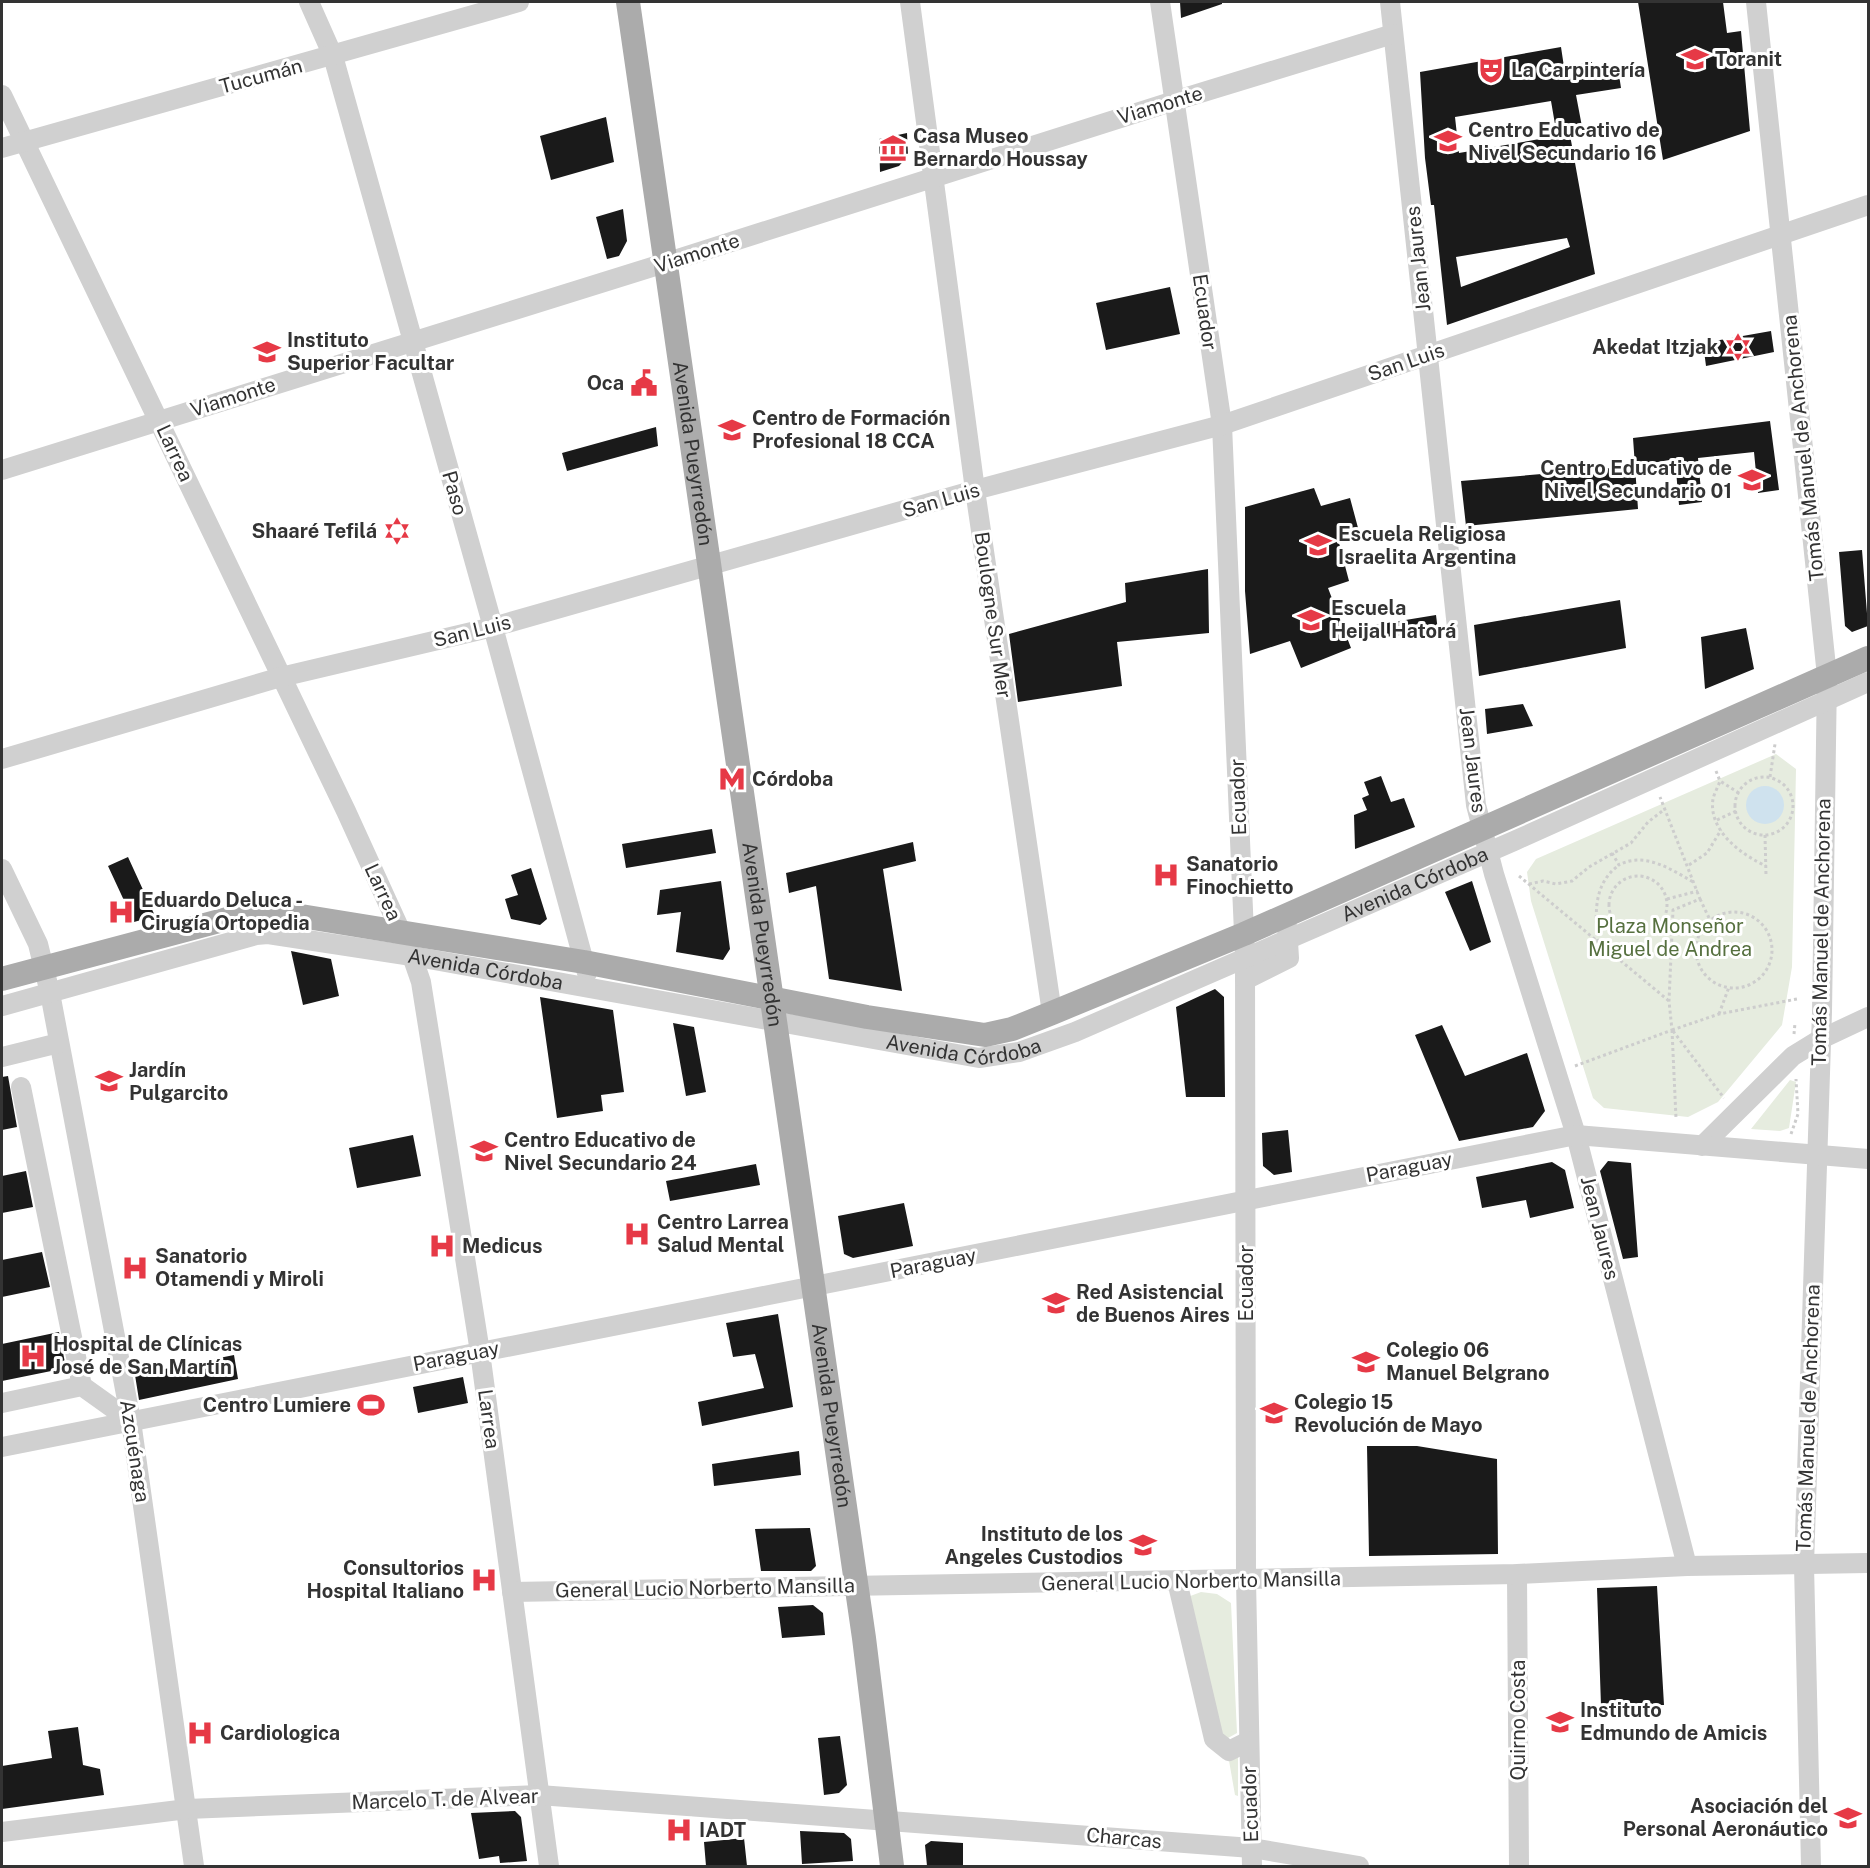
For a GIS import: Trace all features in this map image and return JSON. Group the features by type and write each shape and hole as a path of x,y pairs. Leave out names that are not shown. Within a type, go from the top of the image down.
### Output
{"main road":[{"name":"Avenida Pueyrredón","path":"628,2 856,1586 888,1820 892,1866"},
{"name":"Avenida Córdoba","path":"2,979 255,912 297,914 584,962 773,1011 970,1035 998,1032 1244,945 1485,841 1827,676 1869,658"}],"street":[{"name":"Paso","path":"309,2 333,56 494,627 592,988"},
{"name":"Tucumán","path":"2,148 519,2"},
{"name":"Boulogne Sur Mer","path":"910,2 975,490 1052,1013"},
{"name":"Ecuador","path":"1160,2 1222,425 1245,980 1246,1580 1252,1857"},
{"name":"Jean Jaures","path":"1390,2 1476,805 1485,841 1576,1135 1687,1566"},
{"name":"Tomás Manuel de Anchorena","path":"1756,2 1827,676 1822,1012 1819,1040 1804,1565 1810,1866"},
{"name":"Viamonte","path":"2,470 1393,34"},
{"name":"Larrea","path":"2,95 160,420 412,956 421,982 480,1352 549,1866"},
{"name":"San Luis","path":"2,759 281,677 494,627 975,490 1222,425 1869,205"},
{"name":"Avenida Córdoba","path":"1485,841 1869,682"},
{"name":"Azcuénaga","path":"2,869 38,944 60,1043 131,1421 194,1866"},
{"path":"1245,980 1289,958 1287,926"},
{"name":"Avenida Córdoba","path":"2,1006 256,935 284,935 592,988 773,1011 979,1058 1000,1057 1076,1032 1244,945"},
{"path":"1702,1146 1793,1056 1819,1040 1869,1017"},
{"path":"2,1057 60,1043"},
{"path":"21,1087 82,1386 131,1421"},
{"name":"Paraguay","path":"2,1447 813,1287 1246,1198 1576,1135 1869,1160"},
{"path":"2,1403 82,1386"},
{"name":"General Lucio Norberto Mansilla","path":"512,1592 1246,1580 1517,1574 1687,1566 1869,1563"},
{"name":"Quirno Costa","path":"1517,1574 1519,1866"},
{"name":"Ecuador","path":"1177,1581 1214,1739 1228,1751 1249,1741"},
{"name":"Marcelo T. de Alvear","path":"2,1832 187,1809 539,1795 888,1820"},
{"name":"Charcas","path":"888,1820 1359,1866"}],"path":[{"path":"1770,777 1775,744"},
{"path":"1716,771 1720,782 1738,793"},
{"path":"1770,777 1787,788 1793,806 1786,825 1779,831 1765,834 1752,832 1744,826 1736,811 1738,793 1751,780 1770,777"},
{"path":"1720,782 1713,800 1721,830 1733,846 1748,858 1766,866"},
{"path":"1660,797 1710,920"},
{"path":"1528,885 1543,881 1556,884 1572,882 1612,853 1631,843 1648,822 1665,809"},
{"path":"1717,820 1736,811"},
{"path":"1688,865 1707,853 1721,830"},
{"path":"1765,834 1766,875"},
{"path":"1612,853 1619,865"},
{"path":"1598,943 1597,894 1609,872 1619,865 1628,860 1640,859 1668,868 1695,884"},
{"path":"1637,875 1655,881 1667,899 1666,915 1662,923 1645,933 1626,932 1617,926 1609,909 1613,889 1619,882 1637,875"},
{"path":"1519,876 1669,1002"},
{"path":"1667,899 1698,891"},
{"path":"1676,1118 1669,1002 1673,910 1700,898"},
{"path":"1731,912 1744,913 1756,918 1771,938 1770,963 1763,975 1753,983 1741,987 1729,987 1707,976 1696,955 1701,932 1710,920 1731,912"},
{"path":"1719,1014 1729,987"},
{"path":"1575,1066 1719,1014 1797,999"},
{"path":"1672,1030 1725,1100"}],"green space":[{"name":"Plaza Monseñor Miguel de Andrea","path":"1776,754 1796,769 1792,967 1782,1025 1718,1102 1688,1117 1604,1108 1593,1098 1531,901 1527,872 1536,859"},
{"path":"1790,1080 1796,1082 1789,1128 1780,1131 1751,1129"},
{"path":"1201,1592 1217,1594 1231,1603 1237,1733 1228,1738 1221,1738 1185,1598"},
{"path":"1228,1755 1238,1756 1238,1796 1235,1795"}],"water":[{"path":"1765,786 1778,792 1784,805 1778,818 1765,824 1752,818 1746,805 1752,792"}],"building":[{"path":"1180,2 1222,2 1222,4 1181,18"},
{"path":"1638,2 1723,2 1727,33 1741,31 1750,131 1663,160"},
{"path":"1561,47 1564,67 1592,62 1593,72 1618,68 1621,88 1576,95 1583,132 1570,135 1595,274 1447,325 1434,205 1431,205 1425,158 1420,72","holes":["1551,101 1557,136 1459,153 1455,117","1567,238 1570,247 1461,287 1456,257"]},
{"path":"606,117 614,162 551,180 540,136"},
{"name":"Casa Museo Bernardo Houssay","path":"907,133 908,156 899,166 880,172 879,139"},
{"path":"623,209 627,241 619,256 607,259 596,217"},
{"path":"1170,287 1180,334 1106,350 1096,303"},
{"name":"Akedat Itzjak","path":"1771,331 1774,352 1706,366 1703,343"},
{"path":"1770,421 1779,490 1758,493 1754,452 1698,458 1702,502 1679,505 1675,459 1635,466 1633,438"},
{"path":"656,427 658,446 567,471 562,453"},
{"path":"1635,466 1638,509 1466,526 1461,481"},
{"path":"1314,488 1321,506 1350,498 1361,539 1339,543 1349,581 1328,588 1351,648 1301,668 1290,641 1250,654 1245,591 1245,507"},
{"path":"1862,550 1868,626 1852,632 1845,626 1839,552"},
{"path":"1208,569 1209,633 1117,642 1122,686 1018,702 1009,634 1126,602 1125,583"},
{"path":"1620,600 1626,648 1479,676 1474,625"},
{"path":"1436,615 1438,631 1376,638 1375,625"},
{"path":"1746,628 1754,669 1705,689 1701,637"},
{"path":"1523,704 1533,726 1487,734 1485,709"},
{"path":"1381,776 1391,802 1404,798 1415,827 1355,849 1354,815 1367,810 1362,798 1369,795 1364,782"},
{"path":"712,829 716,853 626,868 622,844"},
{"path":"913,842 916,861 883,869 902,991 829,979 816,886 789,893 786,873"},
{"path":"128,857 155,916 134,922 108,866"},
{"path":"531,868 547,919 540,925 511,919 505,899 518,895 511,875"},
{"path":"721,881 730,949 723,960 676,952 681,912 657,915 660,890"},
{"path":"1472,881 1491,942 1470,951 1445,892"},
{"path":"291,951 331,959 339,996 303,1005"},
{"path":"1215,989 1224,997 1225,1097 1186,1097 1176,1007"},
{"path":"540,997 613,1010 624,1092 601,1095 603,1111 557,1118"},
{"path":"673,1023 694,1027 706,1092 686,1096"},
{"path":"1442,1025 1465,1076 1527,1053 1545,1111 1533,1127 1459,1141 1415,1035"},
{"path":"8,1076 17,1127 2,1130 2,1077"},
{"path":"1288,1130 1292,1172 1274,1175 1263,1166 1262,1133"},
{"path":"413,1135 421,1176 357,1188 349,1148"},
{"path":"1608,1161 1631,1163 1638,1257 1623,1259 1600,1171"},
{"path":"1552,1162 1565,1170 1574,1208 1530,1218 1526,1200 1482,1208 1476,1177"},
{"path":"756,1164 760,1185 670,1201 666,1181"},
{"path":"26,1171 33,1207 2,1213 2,1176"},
{"path":"904,1203 913,1246 853,1258 844,1254 838,1216"},
{"name":"Hospital de Clínicas José de San Martín","path":"42,1252 50,1287 2,1297 2,1260"},
{"path":"778,1314 793,1407 702,1426 698,1402 764,1388 755,1354 733,1357 726,1323"},
{"name":"Hospital de Clínicas José de San Martín","path":"59,1332 66,1368 2,1381 2,1344"},
{"path":"234,1355 238,1379 139,1400 135,1375"},
{"path":"463,1377 468,1403 418,1413 413,1387"},
{"path":"1367,1446 1417,1446 1497,1459 1498,1554 1369,1556"},
{"path":"799,1451 801,1475 714,1486 712,1464"},
{"path":"810,1528 816,1566 811,1571 761,1571 755,1529"},
{"path":"1657,1586 1664,1705 1601,1706 1597,1588"},
{"path":"813,1605 823,1613 825,1635 782,1638 778,1607"},
{"path":"78,1727 83,1765 100,1769 104,1795 2,1809 2,1766 52,1758 48,1731"},
{"path":"840,1736 847,1785 839,1793 824,1795 818,1738"},
{"path":"515,1811 521,1817 527,1861 500,1863 499,1856 479,1859 471,1813"},
{"path":"800,1831 844,1833 851,1839 853,1861 802,1864"},
{"path":"744,1838 747,1866 706,1866 704,1842"},
{"path":"931,1841 963,1843 963,1866 927,1866 925,1845"}],"place":[{"name":"Toranit","path":"1695,59"},
{"name":"La Carpintería","path":"1491,70"},
{"name":"Centro Educativo de Nivel Secundario 16","path":"1448,141"},
{"name":"Casa Museo Bernardo Houssay","path":"893,148"},
{"name":"Akedat Itzjak","path":"1738,347"},
{"name":"Instituto Superior Facultar","path":"267,352"},
{"name":"Oca","path":"644,383"},
{"name":"Centro de Formación Profesional 18 CCA","path":"732,430"},
{"name":"Centro Educativo de Nivel Secundario 01","path":"1752,480"},
{"name":"Shaaré Tefilá","path":"397,531"},
{"name":"Escuela Religiosa Israelita Argentina","path":"1318,545"},
{"name":"Escuela Heijal Hatorá","path":"1311,620"},
{"name":"Córdoba","path":"732,779"},
{"name":"Sanatorio Finochietto","path":"1166,875"},
{"name":"Eduardo Deluca - Cirugía Ortopedia","path":"121,912"},
{"name":"Jardín Pulgarcito","path":"109,1081"},
{"name":"Centro Educativo de Nivel Secundario 24","path":"484,1151"},
{"name":"Centro Larrea Salud Mental","path":"637,1234"},
{"name":"Medicus","path":"442,1246"},
{"name":"Sanatorio Otamendi y Miroli","path":"135,1268"},
{"name":"Red Asistencial de Buenos Aires","path":"1056,1303"},
{"name":"Hospital de Clínicas José de San Martín","path":"33,1356"},
{"name":"Colegio 06 Manuel Belgrano","path":"1366,1362"},
{"name":"Centro Lumiere","path":"371,1405"},
{"name":"Colegio 15 Revolución de Mayo","path":"1274,1413"},
{"name":"Instituto de los Angeles Custodios","path":"1143,1545"},
{"name":"Consultorios Hospital Italiano","path":"484,1580"},
{"name":"Instituto Edmundo de Amicis","path":"1560,1722"},
{"name":"Cardiologica","path":"200,1733"},
{"name":"Asociación del Personal Aeronáutico","path":"1848,1818"},
{"name":"IADT","path":"679,1830"}]}
